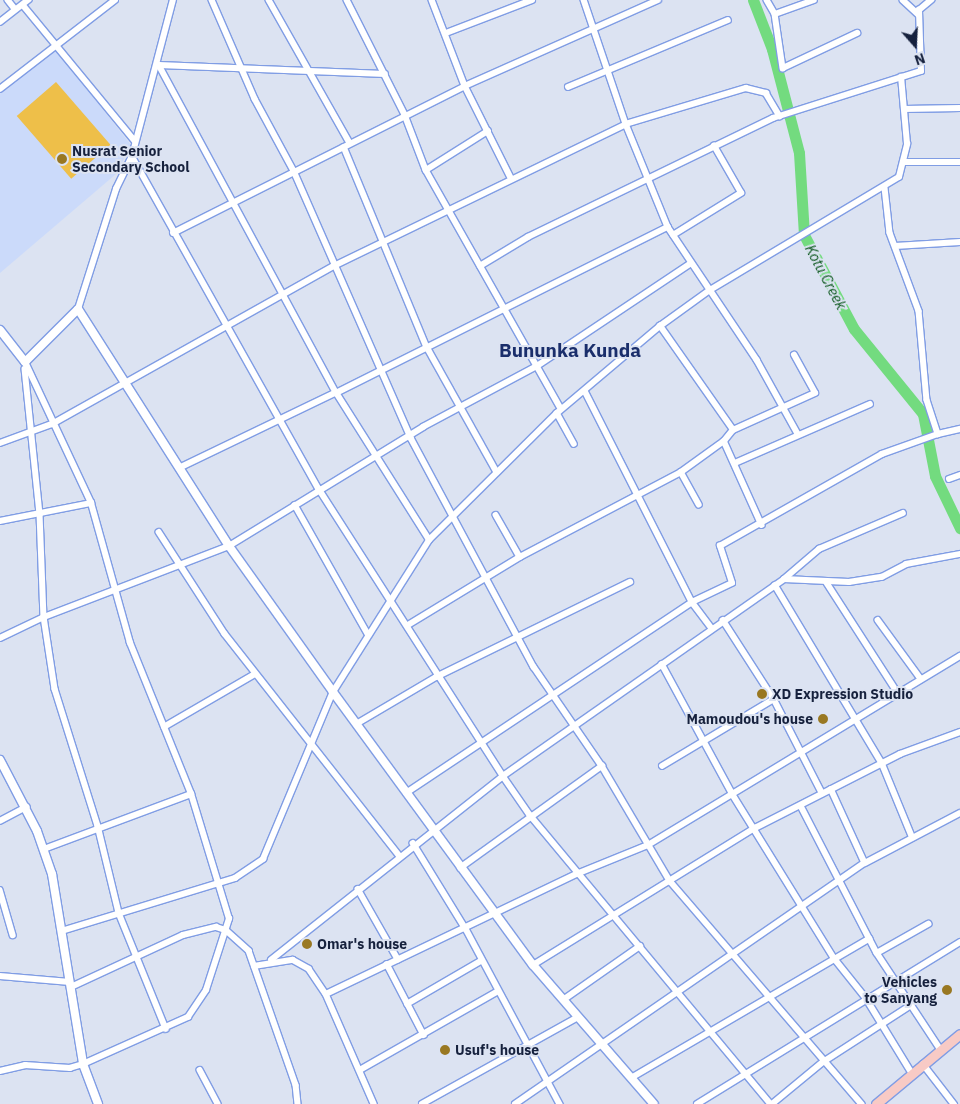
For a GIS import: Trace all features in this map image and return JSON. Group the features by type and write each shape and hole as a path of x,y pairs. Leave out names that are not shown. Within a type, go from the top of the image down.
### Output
{"main road":[{"path":"876,1104 960,1034"}],"street":[{"path":"8,0 15,9"},
{"path":"0,22 28,0"},
{"path":"0,88 55,44 115,0"},
{"path":"166,1029 119,913 98,826 54,689 44,616 40,514 25,362 78,309 132,156 159,65 173,0"},
{"path":"212,0 242,70 294,171 380,372 411,438 453,512 518,638 553,696 602,766 670,881 803,1038 862,1104"},
{"path":"269,0 306,71 350,143"},
{"path":"347,0 405,115 426,170 537,366 574,444"},
{"path":"432,0 446,32 465,86 511,178"},
{"path":"584,0 610,71 626,124 668,228 786,407 798,434"},
{"path":"172,233 465,86 658,0"},
{"path":"767,0 775,14 782,68 857,33"},
{"path":"775,14 814,0"},
{"path":"903,0 919,15"},
{"path":"480,266 528,237 648,181 714,146 780,116 922,70 919,15 931,0"},
{"path":"446,32 528,1"},
{"path":"23,5 135,141"},
{"path":"568,87 728,20"},
{"path":"159,65 242,70 385,74"},
{"path":"159,65 336,393 374,458 429,540"},
{"path":"62,931 235,878 263,859 333,692 429,540 453,512 559,411 660,326 710,290 885,188 899,176 907,144 901,77"},
{"path":"0,443 31,434 52,424 125,384 224,324 334,266 511,178 626,124 746,88 766,93 780,116"},
{"path":"904,109 960,108"},
{"path":"426,170 488,131"},
{"path":"674,235 741,194 714,146"},
{"path":"344,147 427,347 459,408 497,472"},
{"path":"132,156 172,233 320,489 408,625 436,677 530,815 678,991 744,1073 772,1104 824,1062 911,1005"},
{"path":"903,162 960,162"},
{"path":"885,188 895,246 919,312 923,382 938,434"},
{"path":"180,468 282,421 503,308 668,228"},
{"path":"895,246 960,242"},
{"path":"0,638 44,616 117,592 180,568 229,546 320,489 411,438 459,408 537,366 690,264"},
{"path":"78,309 229,546 333,692 358,722 460,868 533,966 654,1104"},
{"path":"660,326 733,430"},
{"path":"0,330 25,362 52,424 91,503 130,643 191,794 229,919 198,1005 166,1029 84,1064 70,1068 24,1065 0,1072"},
{"path":"408,625 485,576 682,472 724,442 733,430 815,393 794,356"},
{"path":"585,391 640,494 692,602 712,627"},
{"path":"735,463 870,404"},
{"path":"406,793 480,740 553,696 692,602 732,582 720,546 762,525 882,454 938,434 960,429"},
{"path":"724,442 762,525"},
{"path":"682,472 699,504"},
{"path":"949,479 960,475"},
{"path":"0,521 91,503"},
{"path":"294,505 368,634"},
{"path":"254,966 271,960 413,843 503,776 576,727 712,627 784,579 820,549 903,513"},
{"path":"496,515 520,557"},
{"path":"159,532 180,568 255,674 312,740 399,855"},
{"path":"784,579 827,583 873,579 906,564 960,554"},
{"path":"358,722 436,677 630,582"},
{"path":"827,583 898,693"},
{"path":"775,585 882,763 912,836"},
{"path":"722,620 774,700 803,752 822,793"},
{"path":"878,620 921,679"},
{"path":"326,994 387,964 466,929 579,873 648,845 960,656"},
{"path":"662,664 733,795 834,958 883,1023 912,1073"},
{"path":"164,727 255,674"},
{"path":"662,766 705,743 774,700"},
{"path":"533,966 615,917 755,828 882,763 960,732"},
{"path":"0,760 26,807 44,849 62,931 84,1064 98,1104"},
{"path":"460,868 530,815 602,766"},
{"path":"831,789 865,862"},
{"path":"44,849 98,826 191,794"},
{"path":"801,806 877,953 941,1050"},
{"path":"0,821 26,807"},
{"path":"515,1104 678,991 804,907 865,862 960,812"},
{"path":"413,843 466,929 497,992 560,1104"},
{"path":"358,889 398,959"},
{"path":"0,890 13,935"},
{"path":"877,953 928,924"},
{"path":"0,976 70,985 138,958 183,935 216,927 226,930 241,940 254,966 296,1085 298,1104"},
{"path":"632,1078 869,939"},
{"path":"697,1104 744,1073 960,942"},
{"path":"563,1000 640,946"},
{"path":"271,960 302,962 326,994 374,1104"},
{"path":"407,1004 481,961"},
{"path":"387,964 424,1035"},
{"path":"360,1070 497,992"},
{"path":"422,1104 578,1017"},
{"path":"922,1064 954,1104"},
{"path":"200,1070 218,1104"}],"shaded area":[{"name":"Nusrat Senior Secondary School","path":"55,49 131,145 116,174 0,273 0,93"},
{"path":"56,82 110,145 71,179 17,116"}],"waterway":[{"name":"Kotu Creek","path":"753,0 772,49 799,153 804,235 854,329 923,414 935,476 960,528"}],"place":[{"name":"Nusrat Senior Secondary School","path":"62,159"},
{"name":"XD Expression Studio","path":"762,694"},
{"name":"Mamoudou's house","path":"823,719"},
{"name":"Omar's house","path":"307,944"},
{"name":"Vehicles to Sanyang","path":"947,990"},
{"name":"Usuf's house","path":"445,1050"}],"district":[{"name":"Bununka Kunda","path":"570,351"}]}
